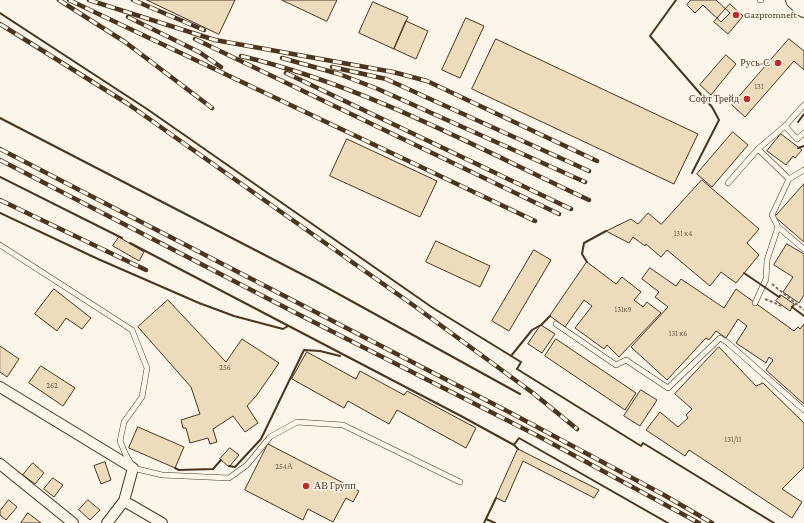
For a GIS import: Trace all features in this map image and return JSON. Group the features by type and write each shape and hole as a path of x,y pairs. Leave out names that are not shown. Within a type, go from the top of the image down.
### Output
{"highway":[{"path":"794,0 804,9"}],"street":[{"path":"0,387 133,468 124,501 107,523"},
{"path":"0,464 73,523"},
{"path":"124,501 162,523"}],"lane":[{"path":"728,183 758,150 785,126 804,105"},
{"path":"785,126 797,138 804,133"},
{"path":"758,150 789,179"},
{"path":"804,170 789,179 772,214 778,227 804,249"},
{"path":"755,302 766,279 767,260 778,227"},
{"path":"0,245 132,330 147,368 142,397 124,422 120,441 133,468 162,475 229,478 247,465 270,437 296,422 343,425 460,482"},
{"path":"556,324 616,365 626,360 668,388 720,338 728,343 804,410"}],"path":[{"path":"766,279 804,310"},
{"path":"757,296 782,306"},
{"path":"793,305 797,304"}],"building":[{"path":"147,0 235,0 219,34"},
{"path":"282,0 337,0 327,21"},
{"path":"691,0 716,0 730,13 721,22 703,5 695,13 687,5"},
{"path":"373,2 408,17 394,49 359,33"},
{"path":"730,4 743,16 728,34 714,22"},
{"path":"466,18 484,26 460,78 442,70"},
{"path":"406,21 428,31 416,59 394,49"},
{"path":"496,39 698,134 674,184 472,89"},
{"path":"789,39 804,51 804,70 794,61 745,117 732,105"},
{"path":"726,55 736,64 711,95 700,85"},
{"path":"733,132 748,145 712,187 697,174"},
{"path":"781,134 802,150 795,158 793,156 786,165 767,151"},
{"path":"347,139 437,181 420,217 330,176"},
{"path":"702,180 759,229 747,243 759,255 736,283 721,272 710,286 667,250 661,257 646,244 645,246 633,237 629,243 606,231 631,219 638,224 648,213 661,224"},
{"path":"804,184 804,242 775,217"},
{"path":"119,237 144,252 139,261 113,246"},
{"path":"436,241 490,266 480,287 426,262"},
{"path":"787,244 804,254 804,295 799,303 783,292 793,277 774,265"},
{"path":"534,250 551,260 509,331 492,321"},
{"path":"587,262 616,284 622,277 641,292 634,300 643,307 647,302 661,313 619,357 607,345 604,349 575,328 592,306 584,300 565,327 550,316"},
{"path":"650,268 676,286 681,279 724,308 736,289 794,331 798,327 800,329 804,324 804,404 766,370 773,360 769,357 766,363 736,343 747,326 738,319 726,338 716,331 709,340 706,338 667,380 631,347 668,307 655,297 659,292 642,279"},
{"path":"54,289 91,318 82,329 66,318 57,331 35,314"},
{"path":"781,295 794,304 790,311 776,301"},
{"path":"168,300 226,362 242,339 279,363 257,395 247,406 258,423 245,432 233,416 213,429 217,442 210,444 208,438 190,443 186,428 183,428 181,420 200,414 191,387 138,327"},
{"path":"541,325 555,334 542,353 528,344"},
{"path":"556,339 636,393 625,410 545,356"},
{"path":"0,346 19,359 7,377 0,372"},
{"path":"719,347 756,386 763,383 804,423 804,467 782,489 802,502 792,518 689,450 685,456 646,430 660,412 678,427 688,418 686,415 692,409 675,394"},
{"path":"307,352 356,379 360,371 404,395 407,391 476,428 466,448 397,410 389,424 348,401 344,408 292,379"},
{"path":"41,366 75,388 63,406 29,383"},
{"path":"641,390 657,400 640,426 624,416"},
{"path":"138,427 184,447 175,468 129,448"},
{"path":"268,444 359,491 353,502 346,498 333,522 308,509 303,520 245,490"},
{"path":"230,448 239,455 229,467 220,459"},
{"path":"518,449 599,490 594,498 523,461 505,502 496,498"},
{"path":"105,462 111,480 101,484 94,466"},
{"path":"33,463 44,473 35,484 23,475"},
{"path":"53,478 63,485 54,497 44,489"},
{"path":"9,500 17,507 6,520 0,515 0,511"},
{"path":"88,500 100,510 90,520 79,510"},
{"path":"28,513 41,523 21,523"}],"railway":[{"path":"59,0 125,42 212,108"},
{"path":"69,0 535,221"},
{"path":"89,0 215,40 393,72 427,81 597,161"},
{"path":"133,0 204,30"},
{"path":"128,17 199,52 221,67"},
{"path":"0,24 128,104 413,305 533,393 577,429"},
{"path":"195,39 559,214"},
{"path":"241,56 286,68 375,100 589,200"},
{"path":"282,58 339,74 378,89 585,182"},
{"path":"332,67 386,79 589,171"},
{"path":"286,73 571,209"},
{"path":"0,149 509,412 664,495 712,523"},
{"path":"0,160 540,437 699,523"},
{"path":"0,200 146,270"}],"wall":[{"path":"676,0 650,36 712,107 719,120 692,173"},
{"path":"0,13 147,109 433,308 521,362 517,369 641,446 643,443 774,523"},
{"path":"798,122 804,114"},
{"path":"0,118 315,281 520,394"},
{"path":"798,148 804,146"},
{"path":"0,177 122,238"},
{"path":"0,213 98,259 199,303 234,316 283,329 288,326"},
{"path":"587,262 582,254 584,243 606,231"},
{"path":"130,243 461,416 514,445 518,449"},
{"path":"744,273 779,297 780,296"},
{"path":"793,306 792,307 804,316"},
{"path":"511,356 532,330 541,325 550,316"},
{"path":"229,466 235,467 261,439 304,350 320,351 340,356"},
{"path":"514,445 519,438 668,523"},
{"path":"175,468 179,470 213,469 221,460"},
{"path":"484,523 496,498"},
{"path":"486,519 495,523"}],"place":[{"name":"Gazpromneft","path":"736,15"},
{"name":"Русь-С","path":"778,63"},
{"name":"Софт Трейд","path":"747,99"},
{"name":"АВ Групп","path":"306,486"}]}
